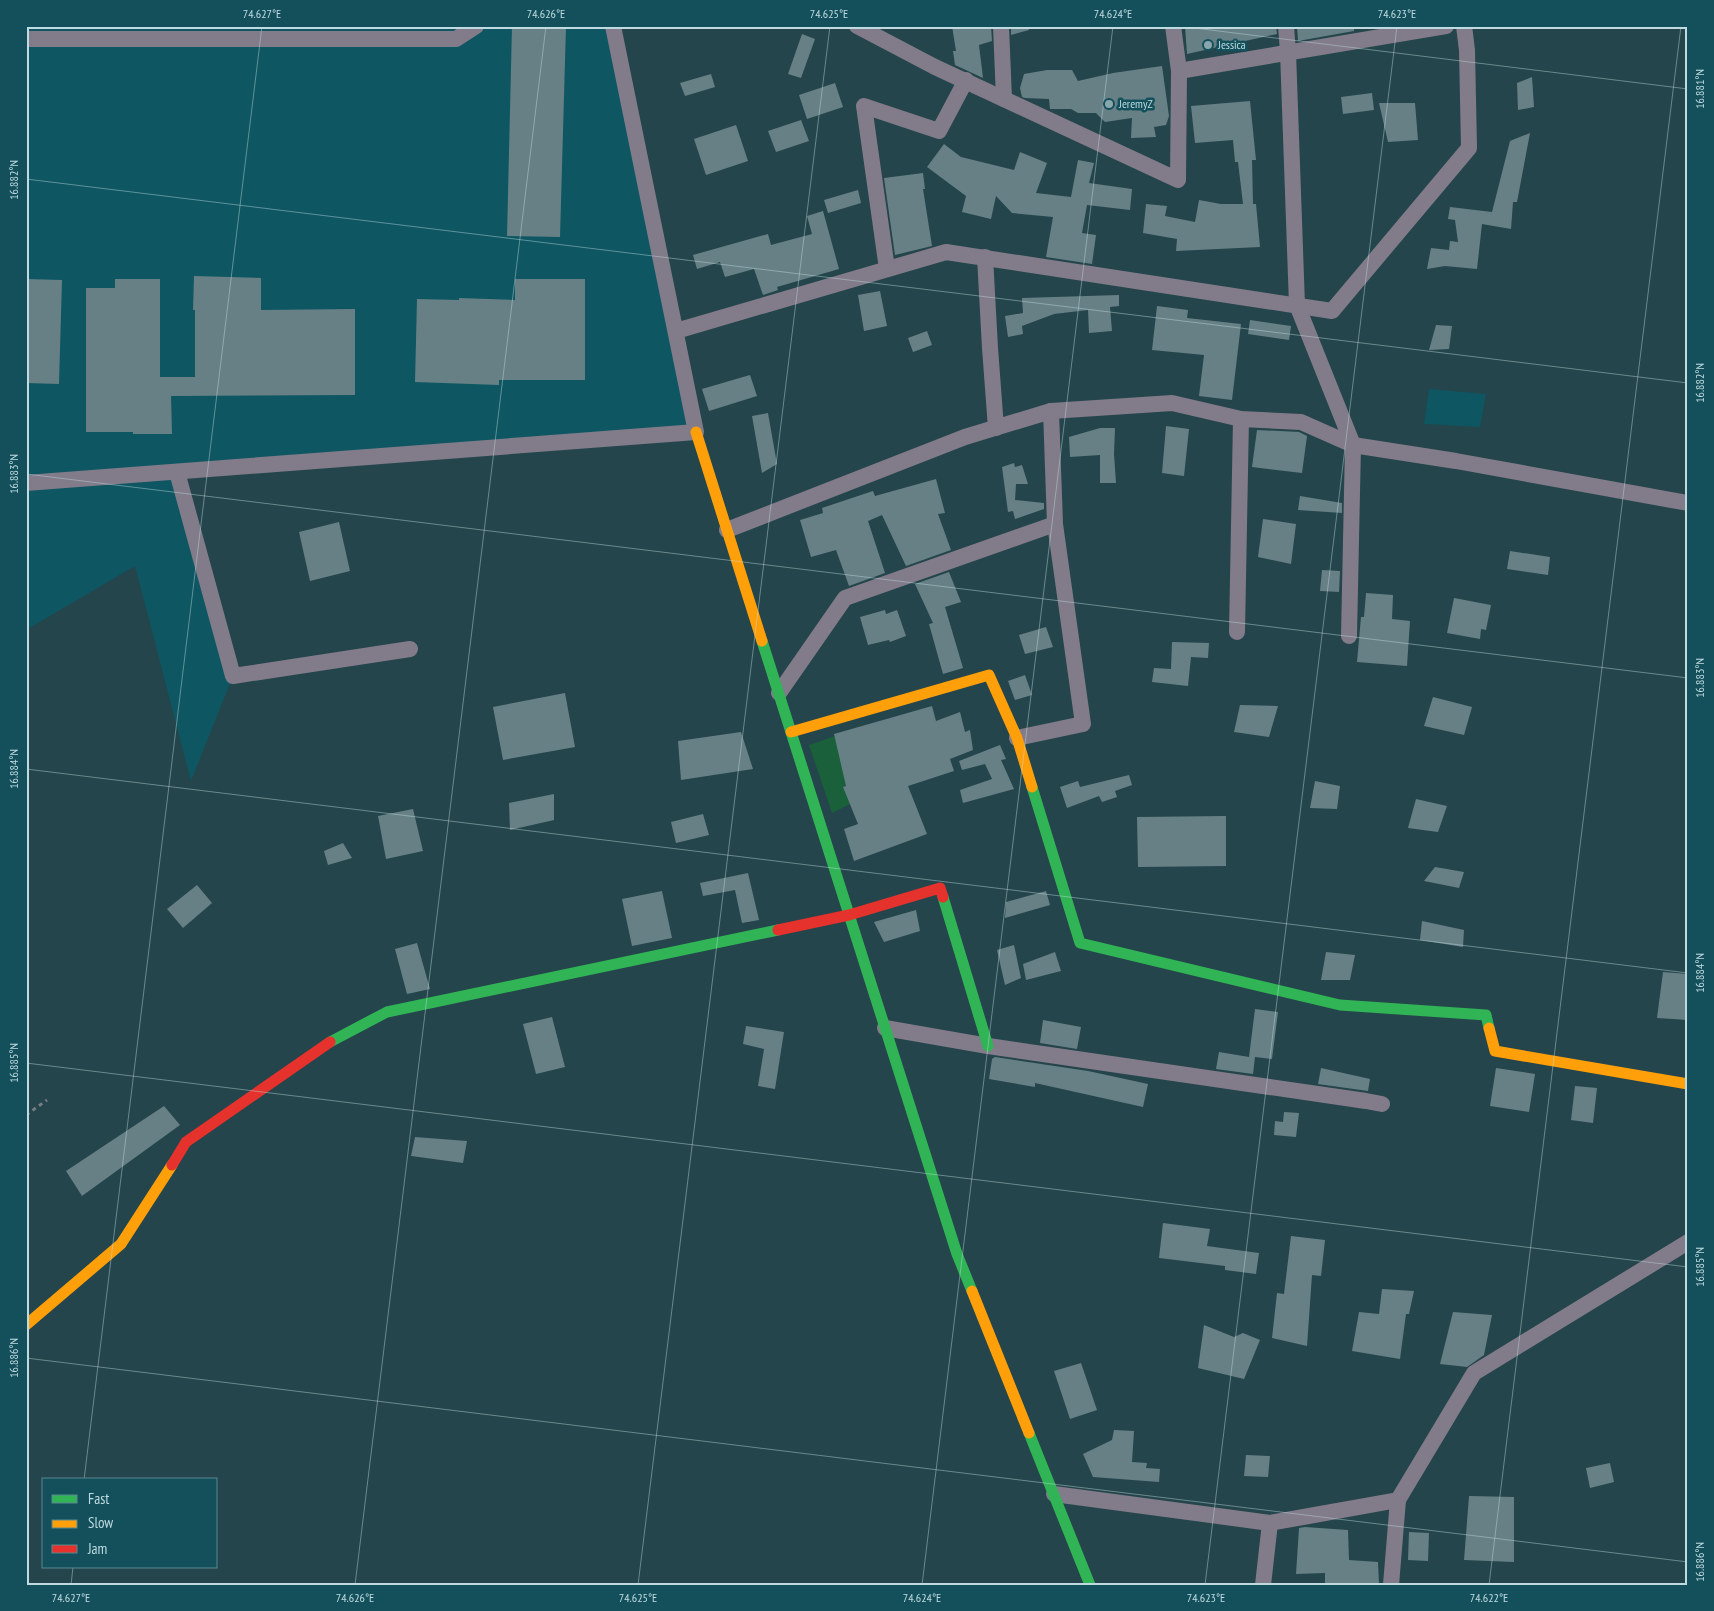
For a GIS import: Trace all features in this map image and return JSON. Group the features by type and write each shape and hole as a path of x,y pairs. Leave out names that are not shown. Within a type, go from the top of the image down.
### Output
{"street":[{"path":"26,38 456,39 476,26"},
{"path":"613,26 696,432 957,1254 1090,1585"},
{"path":"857,26 935,66 1178,180 1179,71 1173,26"},
{"path":"1000,26 1004,99"},
{"path":"1286,26 1297,306 1353,445 1349,636"},
{"path":"1179,71 1446,26"},
{"path":"676,331 946,252 1332,311 1469,148 1467,50 1464,26"},
{"path":"886,269 864,106 939,131 966,80"},
{"path":"985,257 996,428"},
{"path":"727,530 965,437 1051,411 1172,403 1241,419 1301,422 1353,445 1456,461 1688,503"},
{"path":"1017,738 1083,724 1055,524 1051,411"},
{"path":"1237,632 1241,419"},
{"path":"26,483 696,432"},
{"path":"178,472 233,676 410,649"},
{"path":"779,693 845,598 1055,524"},
{"path":"792,732 989,675 1017,738 1080,943 1340,1005 1486,1015 1495,1051 1688,1084"},
{"path":"26,1325 121,1244 186,1142 323,1046 386,1012 849,916 940,888 988,1046"},
{"path":"885,1028 988,1046 1366,1100 1382,1104"},
{"path":"1391,1585 1398,1500 1474,1373 1688,1242"},
{"path":"1054,1494 1270,1523 1398,1500"},
{"path":"1262,1585 1270,1523"}],"path":[{"path":"26,1115 47,1100"}],"shaded area":[{"path":"26,26 611,26 696,432 178,472 233,676 191,781 135,566 26,630"},
{"path":"1429,389 1486,394 1480,427 1424,424"}],"green space":[{"path":"835,736 930,757 844,786 850,804 832,813 809,745"}],"building":[{"path":"512,26 566,26 560,237 507,236"},
{"path":"952,26 991,26 992,41 979,45 983,78 955,65 953,51 956,51"},
{"path":"1011,26 1029,26 1029,30 1011,35"},
{"name":"Jessica","path":"1185,26 1276,26 1277,34 1187,54"},
{"path":"1297,26 1354,26 1354,31 1298,41"},
{"path":"802,34 815,39 801,78 788,74"},
{"name":"JeremyZ","path":"1162,66 1169,116 1166,125 1154,127 1156,137 1131,138 1132,118 1105,122 1096,113 1078,113 1071,109 1050,109 1049,99 1022,97 1020,88 1024,74 1047,70 1072,70 1078,81 1113,73"},
{"path":"711,74 715,87 685,96 680,83"},
{"path":"1532,77 1534,107 1518,110 1517,83"},
{"path":"835,83 843,107 807,119 799,95"},
{"path":"1372,93 1374,110 1343,114 1341,97"},
{"path":"1250,101 1256,160 1252,160 1253,204 1243,204 1238,162 1235,162 1233,140 1195,143 1191,106"},
{"path":"1379,103 1415,103 1418,140 1388,142"},
{"path":"801,120 809,141 776,152 768,131"},
{"path":"736,125 748,161 706,175 694,139"},
{"path":"1530,133 1517,202 1513,202 1511,229 1482,224 1477,269 1445,266 1427,269 1431,248 1449,250 1450,241 1458,242 1455,220 1448,219 1450,207 1492,212 1510,141"},
{"path":"944,144 961,157 1014,170 1020,152 1047,163 1036,193 1071,197 1078,160 1094,163 1089,183 1132,189 1130,210 1087,205 1082,233 1096,235 1092,264 1046,257 1053,217 1012,213 996,196 991,219 962,212 966,196 927,167"},
{"path":"923,173 925,189 923,189 932,246 895,255 884,178"},
{"path":"858,190 861,203 828,213 824,200"},
{"path":"1199,200 1221,204 1256,204 1260,247 1176,251 1177,239 1143,233 1146,204 1167,206 1165,216 1195,222"},
{"path":"823,211 839,269 777,287 778,290 763,295 754,269 725,277 720,262 697,269 693,255 768,234 771,245 812,234 807,216"},
{"path":"194,276 261,278 261,310 355,309 355,395 171,396 172,434 86,432 86,288 115,288 115,279 160,279 160,377 195,377"},
{"path":"26,279 62,280 59,384 26,383"},
{"path":"515,279 585,279 585,380 499,380 499,385 415,382 417,299 515,300"},
{"path":"880,291 887,326 864,331 858,295"},
{"path":"1119,295 1119,306 1110,307 1112,331 1089,333 1088,310 1054,314 1022,326 1023,334 1008,337 1005,316 1023,313 1022,298"},
{"path":"1157,306 1188,310 1187,318 1241,324 1232,400 1199,396 1204,355 1152,350"},
{"path":"1250,320 1291,326 1289,340 1248,334"},
{"path":"1436,325 1452,326 1449,349 1429,350"},
{"path":"927,331 932,345 913,352 908,338"},
{"path":"750,375 757,396 709,411 702,389"},
{"path":"768,413 777,464 762,473 752,416"},
{"path":"1166,426 1189,429 1184,476 1162,473"},
{"path":"1100,428 1115,428 1116,483 1100,483 1100,455 1070,457 1069,437"},
{"path":"1257,430 1299,432 1307,436 1302,473 1252,467"},
{"path":"1014,463 1015,467 1022,465 1028,484 1016,484 1015,500 1044,503 1044,509 1015,519 1013,511 1008,512 1002,467"},
{"path":"936,479 945,513 938,514 951,550 906,566 882,515 868,521 885,573 849,586 836,550 811,557 800,520 823,513 822,508 873,491 875,496"},
{"path":"1300,496 1342,503 1342,513 1298,510"},
{"path":"1263,519 1296,524 1291,564 1258,557"},
{"path":"339,522 350,571 310,581 299,532"},
{"path":"1510,551 1550,557 1548,575 1507,569"},
{"path":"1322,570 1340,571 1339,592 1320,591"},
{"path":"949,572 961,602 945,607 963,668 943,674 929,624 933,623 915,584"},
{"path":"1366,593 1393,595 1392,619 1410,621 1407,666 1357,662 1361,617 1364,617"},
{"path":"1454,598 1491,605 1486,630 1481,629 1480,639 1447,633"},
{"path":"885,610 886,614 897,610 906,636 890,642 889,640 868,645 860,617"},
{"path":"1046,627 1053,647 1025,654 1019,635"},
{"path":"1172,642 1209,643 1208,658 1191,657 1188,686 1152,682 1154,668 1171,669"},
{"path":"1025,675 1032,695 1015,700 1008,681"},
{"path":"565,693 575,747 503,760 493,707"},
{"path":"1433,697 1472,707 1464,735 1424,726"},
{"path":"1240,705 1278,706 1269,737 1234,732"},
{"path":"932,706 936,721 960,712 965,732 970,730 973,750 950,759 954,771 908,786 927,834 854,861 844,829 858,824 843,787 846,786 834,734"},
{"path":"741,732 753,769 681,780 678,741"},
{"path":"1000,745 1006,759 1001,760 1014,789 963,803 960,790 992,779 985,764 962,770 959,761"},
{"path":"1129,775 1132,785 1115,791 1117,797 1102,802 1099,796 1067,808 1060,787 1078,781 1080,787"},
{"path":"1315,781 1340,786 1337,809 1310,808"},
{"path":"554,794 554,820 510,830 509,803"},
{"path":"1416,799 1447,806 1438,832 1408,828"},
{"path":"413,809 423,851 386,859 378,816"},
{"path":"703,814 709,835 676,843 671,822"},
{"path":"1226,816 1226,866 1138,867 1137,817"},
{"path":"343,843 352,858 328,865 324,851"},
{"path":"1435,867 1464,872 1459,888 1424,881"},
{"path":"748,873 759,920 742,923 735,890 703,896 700,883"},
{"path":"197,885 212,903 183,928 167,909"},
{"path":"662,891 672,938 632,946 622,899"},
{"path":"1046,891 1050,905 1005,918 1006,902"},
{"path":"916,910 920,931 884,942 874,922"},
{"path":"1422,921 1464,930 1463,947 1420,940"},
{"path":"417,943 430,989 407,994 395,949"},
{"path":"1014,945 1021,978 1005,985 997,950"},
{"path":"1055,952 1061,971 1026,980 1023,964"},
{"path":"1326,952 1355,955 1350,980 1321,980"},
{"path":"1663,972 1688,974 1688,1020 1657,1018"},
{"path":"1255,1009 1278,1012 1272,1059 1255,1057 1253,1074 1216,1069 1219,1052 1249,1057"},
{"path":"552,1017 565,1067 536,1074 523,1024"},
{"path":"1043,1020 1081,1027 1077,1049 1040,1043"},
{"path":"746,1026 784,1032 775,1089 758,1086 764,1049 743,1044"},
{"path":"995,1057 1088,1071 1148,1084 1143,1107 1035,1083 1035,1087 989,1079 992,1059"},
{"path":"1321,1068 1370,1079 1368,1091 1318,1084"},
{"path":"1496,1068 1535,1074 1529,1112 1490,1106"},
{"path":"1575,1086 1597,1088 1593,1123 1571,1120"},
{"path":"164,1106 180,1125 82,1196 66,1171"},
{"path":"1284,1112 1299,1113 1296,1137 1274,1135 1275,1121 1283,1122"},
{"path":"415,1137 467,1141 463,1163 411,1156"},
{"path":"1163,1223 1210,1229 1207,1246 1259,1253 1256,1274 1225,1270 1225,1266 1159,1258"},
{"path":"1291,1236 1325,1240 1321,1276 1312,1275 1307,1346 1272,1338 1277,1293 1284,1294"},
{"path":"1382,1289 1414,1291 1409,1314 1406,1314 1400,1359 1352,1351 1359,1312 1379,1314"},
{"path":"1453,1312 1492,1315 1484,1355 1467,1367 1440,1364"},
{"path":"1204,1325 1234,1337 1243,1333 1260,1340 1244,1379 1198,1368"},
{"path":"1081,1363 1097,1410 1070,1419 1054,1371"},
{"path":"1114,1430 1134,1431 1132,1462 1147,1463 1146,1468 1160,1469 1159,1482 1093,1477 1083,1454 1112,1440"},
{"path":"1246,1455 1270,1456 1268,1477 1244,1476"},
{"path":"1610,1463 1614,1482 1590,1488 1586,1468"},
{"path":"1469,1496 1514,1497 1514,1562 1464,1560"},
{"path":"1299,1528 1348,1530 1349,1560 1378,1562 1379,1585 1325,1585 1325,1573 1296,1574"},
{"path":"1409,1532 1429,1533 1428,1561 1408,1560"}],"traffic: fast":[{"path":"762,641 957,1254 972,1291"},
{"path":"1032,787 1080,943 1340,1005 1486,1015 1489,1028"},
{"path":"943,897 988,1046"},
{"path":"330,1042 387,1012 778,930"},
{"path":"1029,1433 1090,1585"}],"traffic: slow":[{"path":"696,432 762,641"},
{"path":"791,732 989,675 1017,738 1032,787"},
{"path":"1489,1028 1495,1051 1688,1084"},
{"path":"26,1325 121,1244 172,1165"},
{"path":"972,1291 1029,1433"}],"traffic: jam":[{"path":"778,930 849,915 940,888 943,897"},
{"path":"172,1165 186,1142 330,1042"}],"place":[{"name":"Jessica","path":"1208,45"},
{"name":"JeremyZ","path":"1109,104"}]}
